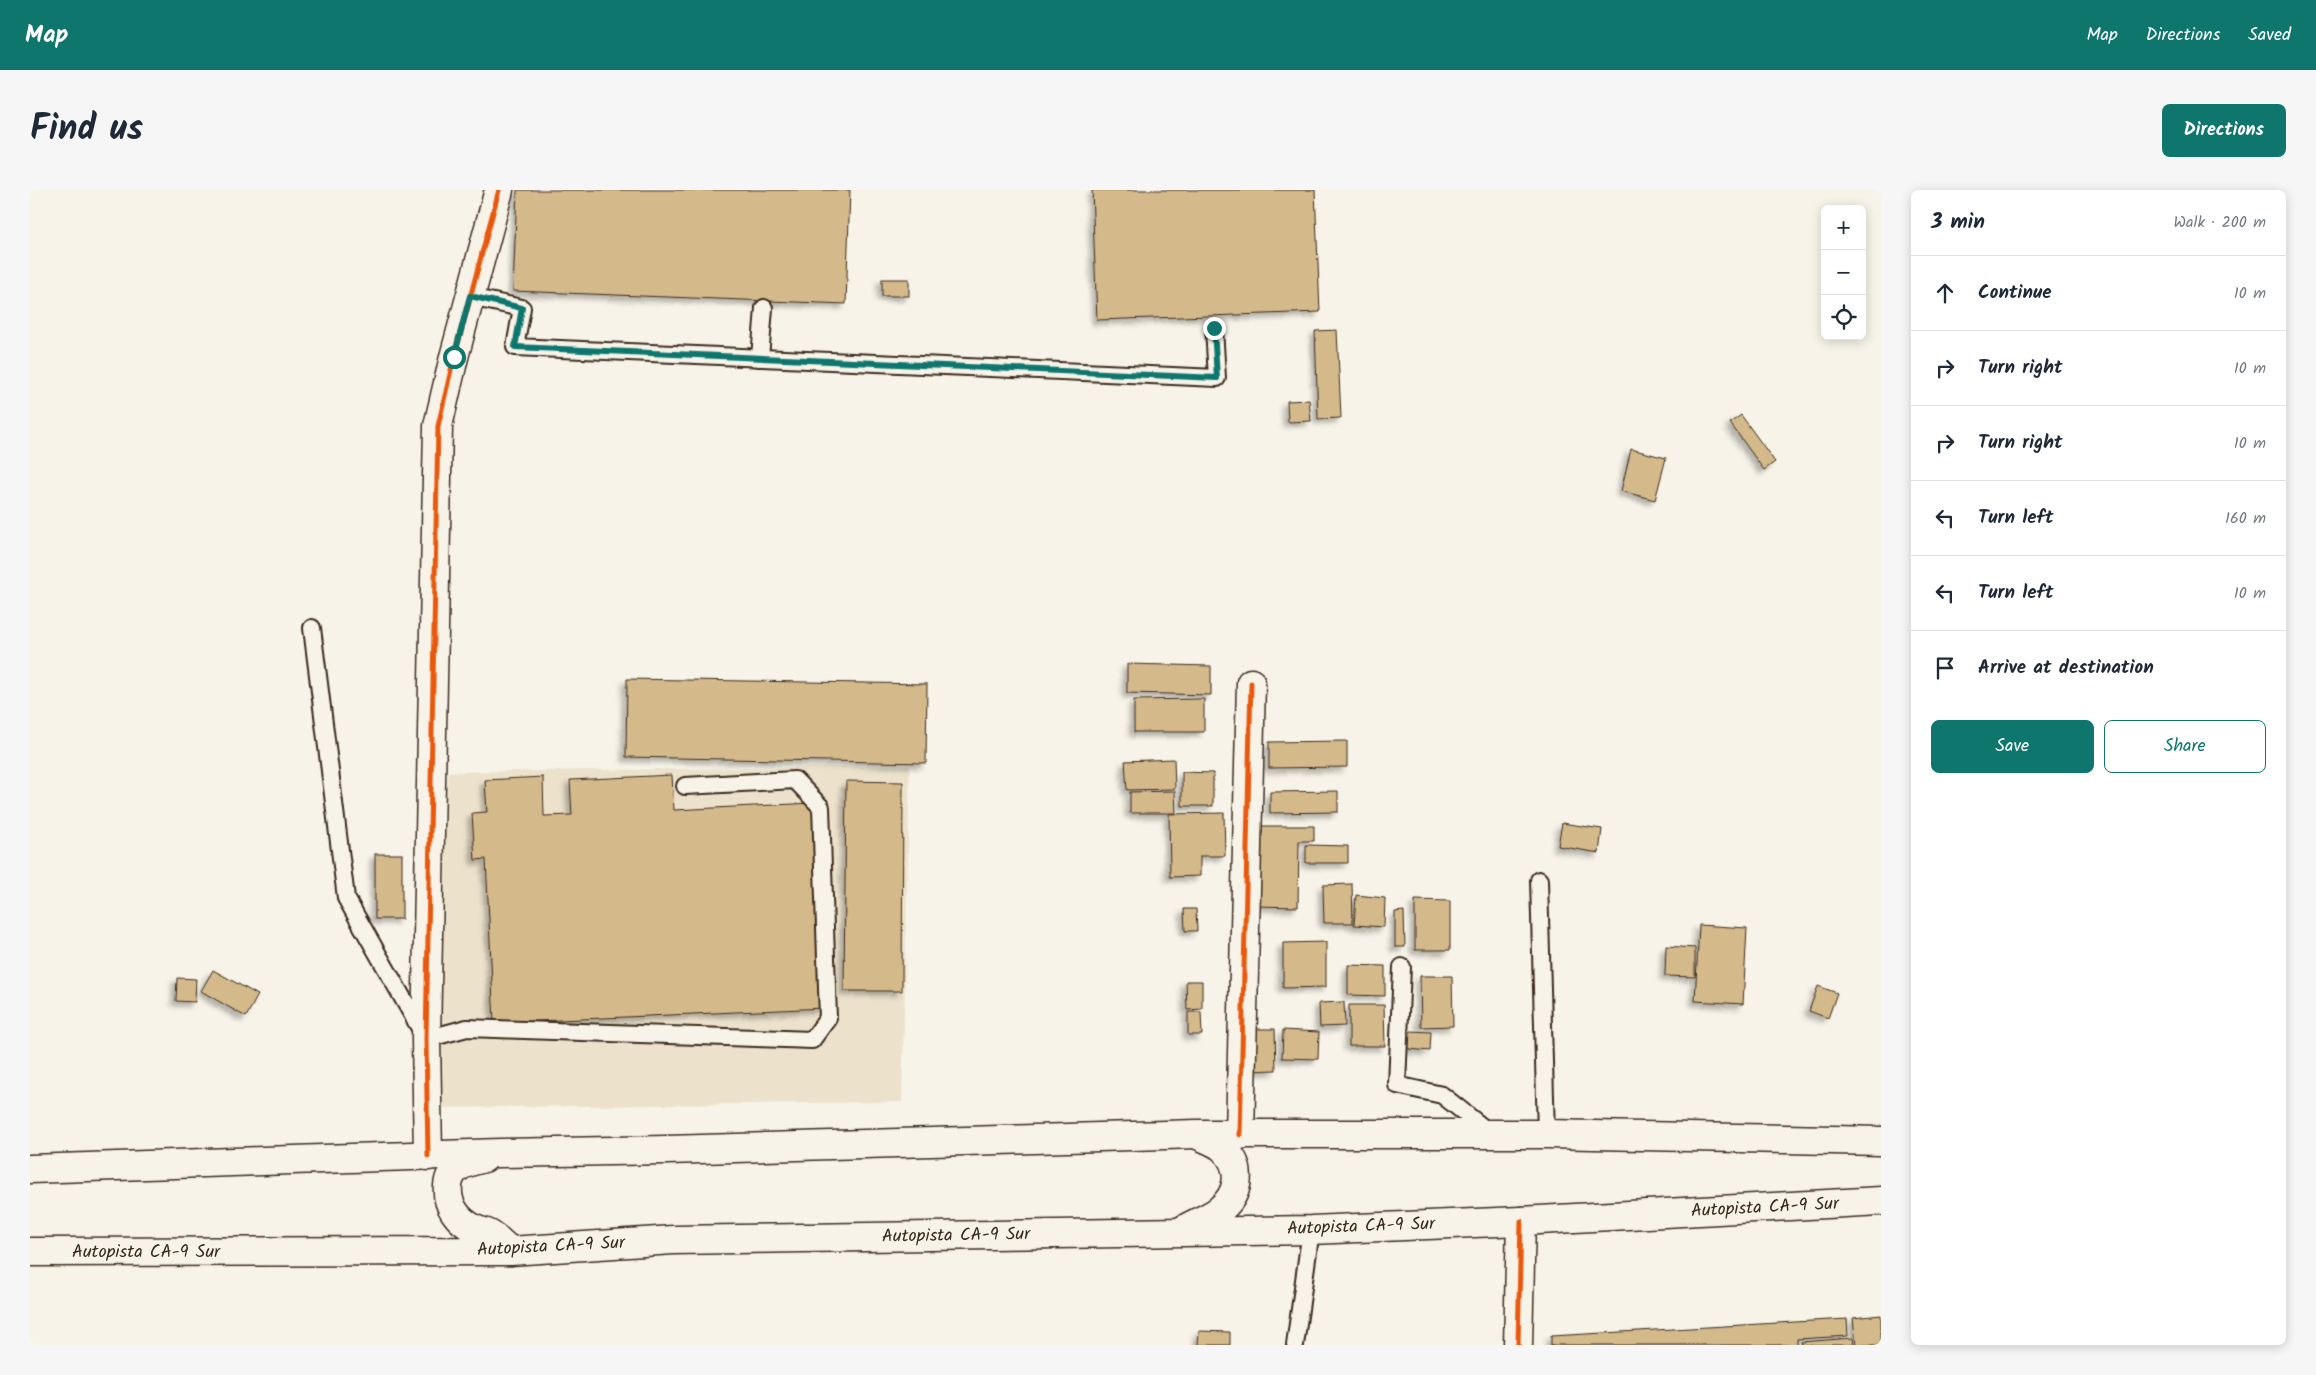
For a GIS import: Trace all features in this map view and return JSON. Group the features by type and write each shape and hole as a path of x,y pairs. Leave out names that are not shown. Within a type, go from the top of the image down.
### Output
{"main road":[{"path":"428,1156 426,1039 438,426 470,296 499,190"},
{"path":"1240,1135 1251,683"},
{"path":"1177,1233 1218,1211 1229,1201 1236,1186 1237,1171 1228,1154 1221,1146 1197,1134"},
{"path":"30,1169 500,1153 667,1150 1197,1134 1546,1134 1881,1140"},
{"path":"500,1153 463,1164 454,1169 449,1183 448,1194 453,1210 459,1218 474,1229 490,1234 510,1252"},
{"name":"Autopista CA-9 Sur","path":"30,1252 510,1252 673,1240 1311,1230 1521,1222 1881,1201"},
{"path":"1518,1345 1521,1222"}],"lane":[{"path":"470,296 522,308 515,347 1217,378 1214,328"},
{"path":"760,358 764,308"},
{"path":"312,628 346,898 426,1039 468,1028 812,1040 828,1018 820,807 795,780 685,786"},
{"path":"1539,880 1546,1134"},
{"path":"1402,967 1397,1085 1442,1094 1492,1135"},
{"path":"1295,1345 1311,1230"}],"shaded area":[{"path":"910,766 902,1102 432,1108 448,772"}],"building":[{"path":"517,190 850,190 846,304 513,291"},
{"path":"1092,190 1315,190 1320,312 1097,320"},
{"path":"882,279 909,279 909,296 882,296"},
{"path":"1337,330 1341,418 1318,419 1315,331"},
{"path":"1309,400 1311,421 1288,422 1287,401"},
{"path":"1741,415 1775,462 1764,470 1730,423"},
{"path":"1631,449 1666,458 1655,500 1621,491"},
{"path":"1127,664 1211,666 1211,695 1127,693"},
{"path":"627,679 927,684 926,763 626,757"},
{"path":"1204,699 1204,732 1134,732 1134,700"},
{"path":"1347,741 1347,767 1269,768 1269,742"},
{"path":"1174,759 1175,789 1127,790 1125,761"},
{"path":"1182,772 1213,773 1213,806 1182,806"},
{"path":"672,775 674,810 814,803 824,1008 494,1023 486,859 475,860 472,813 487,812 485,780 543,777 544,816 572,815 570,780"},
{"path":"846,781 903,782 902,991 844,991"},
{"path":"1175,791 1176,813 1130,813 1130,792"},
{"path":"1338,791 1338,812 1270,813 1270,792"},
{"path":"1224,813 1225,856 1200,856 1200,876 1170,877 1169,814"},
{"path":"1562,823 1602,829 1599,853 1558,846"},
{"path":"1256,826 1314,826 1314,841 1299,841 1298,907 1256,906"},
{"path":"1306,845 1348,846 1348,863 1306,863"},
{"path":"375,854 402,854 402,919 375,919"},
{"path":"1352,884 1353,923 1324,923 1323,885"},
{"path":"1356,895 1385,898 1384,927 1354,925"},
{"path":"1415,900 1450,901 1450,950 1415,950"},
{"path":"1184,909 1196,909 1197,931 1185,931"},
{"path":"1404,911 1405,947 1395,947 1395,912"},
{"path":"1699,925 1747,928 1743,1004 1695,1001"},
{"path":"1326,942 1326,987 1283,988 1283,943"},
{"path":"1666,946 1695,948 1695,977 1665,976"},
{"path":"1348,965 1385,966 1385,996 1348,995"},
{"path":"213,970 258,995 246,1017 201,991"},
{"path":"1420,976 1452,976 1453,1026 1421,1027"},
{"path":"177,978 196,979 195,1002 176,1001"},
{"path":"1186,981 1202,981 1202,1009 1187,1010"},
{"path":"1818,986 1837,993 1828,1018 1809,1011"},
{"path":"1344,1002 1345,1026 1320,1027 1319,1003"},
{"path":"1349,1005 1384,1005 1385,1046 1349,1046"},
{"path":"1188,1012 1201,1012 1202,1035 1188,1035"},
{"path":"1247,1029 1275,1029 1276,1070 1248,1071"},
{"path":"1283,1030 1319,1032 1318,1059 1282,1058"},
{"path":"1410,1031 1431,1032 1430,1051 1409,1049"},
{"path":"1881,1315 1881,1345 1856,1345 1853,1318"},
{"path":"1847,1319 1848,1336 1797,1339 1797,1345 1551,1345 1551,1336"},
{"path":"1199,1331 1230,1332 1230,1345 1198,1345"},
{"path":"1853,1338 1854,1345 1802,1345 1801,1342"}],"cycle path":[{"path":"428,1156 426,1039 438,426 454,357 499,190"},
{"path":"1240,1135 1251,683"},
{"path":"1518,1345 1521,1221"}],"route":[{"path":"454,357 470,296 522,308 515,347 1217,378 1214,328"}]}
